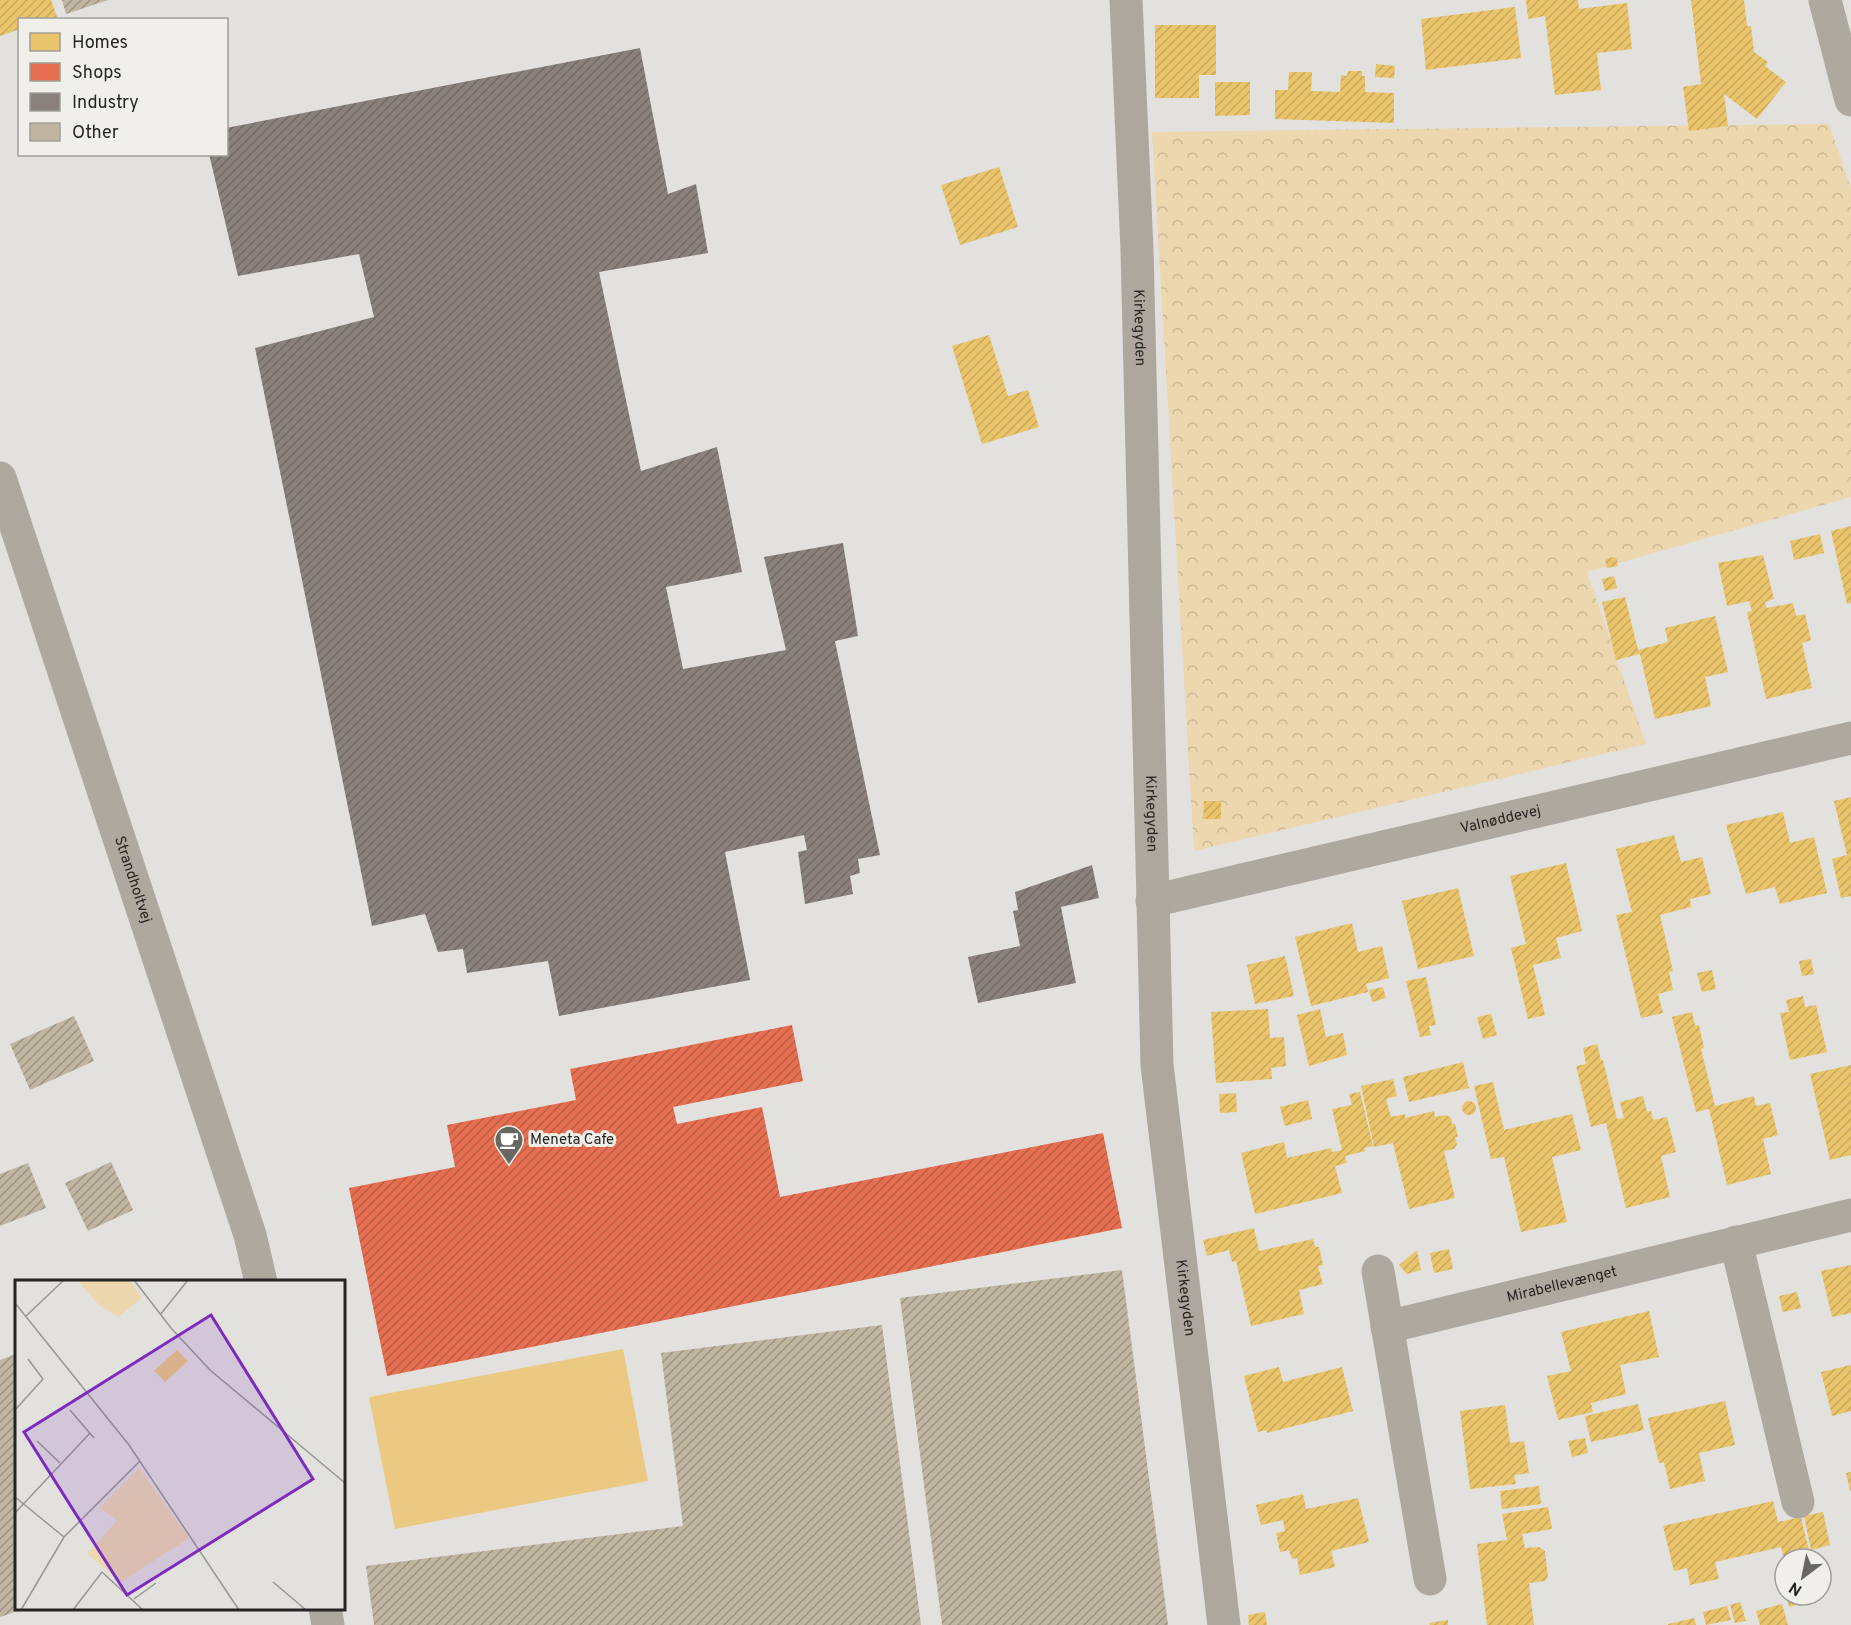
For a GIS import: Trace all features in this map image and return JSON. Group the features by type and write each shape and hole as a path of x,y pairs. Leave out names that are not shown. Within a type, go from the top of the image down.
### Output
{"street":[{"name":"Kirkegyden","path":"1126,0 1137,250 1157,1065 1224,1625"},
{"path":"1825,0 1851,100"},
{"name":"Strandholtvej","path":"0,478 246,1223 261,1280"},
{"name":"Valnøddevej","path":"1152,901 1851,738"},
{"name":"Mirabellevænget","path":"1387,1327 1851,1215"},
{"path":"1737,1242 1798,1502"},
{"path":"1378,1271 1430,1579"},
{"path":"326,1610 328,1625"}],"green space":[{"path":"1829,124 1851,188 1851,497 1587,572 1646,744 1194,851 1152,132"}],"shaded area":[{"path":"623,1349 648,1481 395,1529 369,1397"}],"building: Homes":[{"path":"0,0 51,0 57,17 18,18 18,30 0,36"},
{"path":"1526,0 1578,0 1579,9 1627,3 1632,49 1597,53 1601,90 1555,95 1545,16 1528,19"},
{"path":"1691,0 1744,0 1747,26 1751,26 1754,52 1768,62 1765,66 1786,82 1757,119 1724,94 1728,126 1689,131 1683,87 1701,84"},
{"path":"1515,7 1521,58 1426,70 1421,19"},
{"path":"1155,25 1216,25 1216,75 1199,75 1199,98 1155,98"},
{"path":"1376,64 1395,66 1394,78 1375,77"},
{"path":"1348,71 1362,71 1362,76 1365,76 1365,92 1394,93 1394,123 1275,119 1275,90 1288,90 1289,72 1312,72 1311,91 1340,92 1341,75 1347,76"},
{"path":"1215,82 1250,82 1250,115 1215,116"},
{"path":"999,167 1018,227 960,245 941,185"},
{"path":"989,335 1008,396 1028,390 1039,427 982,444 952,346"},
{"path":"1851,526 1851,603 1847,604 1831,531"},
{"path":"1820,534 1824,553 1794,560 1790,541"},
{"path":"1763,555 1774,599 1765,602 1767,608 1793,603 1796,616 1805,614 1811,640 1802,643 1812,688 1766,699 1747,612 1752,611 1749,601 1727,606 1718,563"},
{"path":"1615,557 1618,566 1607,568 1605,559"},
{"path":"1614,576 1617,588 1605,591 1602,579"},
{"path":"1625,597 1638,650 1668,642 1665,628 1715,616 1728,672 1705,677 1711,706 1655,719 1640,654 1616,660 1602,602"},
{"path":"1851,797 1851,896 1841,898 1832,859 1847,855 1834,801"},
{"path":"1204,801 1221,801 1221,819 1203,819"},
{"path":"1783,812 1790,843 1814,837 1827,893 1780,904 1775,887 1746,894 1726,825"},
{"path":"1674,835 1681,862 1702,857 1711,894 1690,899 1691,907 1660,915 1673,971 1669,972 1673,990 1658,994 1663,1013 1641,1018 1616,915 1632,912 1616,849"},
{"path":"1566,863 1582,931 1556,938 1561,958 1533,965 1545,1015 1528,1019 1511,948 1526,944 1510,876"},
{"path":"1458,888 1474,956 1418,969 1402,901"},
{"path":"1352,923 1358,952 1382,946 1389,978 1366,984 1368,992 1311,1006 1295,937"},
{"path":"1285,956 1294,996 1255,1004 1247,965"},
{"path":"1811,959 1814,974 1802,976 1799,961"},
{"path":"1712,970 1716,989 1702,992 1697,973"},
{"path":"1426,977 1436,1025 1429,1026 1431,1035 1420,1037 1406,981"},
{"path":"1383,987 1386,998 1372,1002 1369,990"},
{"path":"1803,996 1805,1007 1816,1005 1827,1052 1790,1060 1780,1013 1789,1012 1786,1000"},
{"path":"1268,1009 1270,1038 1284,1037 1286,1066 1271,1068 1272,1079 1216,1083 1211,1012"},
{"path":"1320,1009 1326,1037 1343,1033 1347,1055 1309,1066 1297,1015"},
{"path":"1692,1012 1695,1026 1699,1025 1704,1048 1701,1049 1715,1106 1754,1096 1756,1106 1770,1103 1778,1135 1763,1139 1771,1174 1727,1185 1709,1109 1696,1112 1672,1017"},
{"path":"1491,1014 1497,1035 1483,1039 1477,1017"},
{"path":"1597,1044 1617,1119 1624,1118 1620,1102 1643,1096 1647,1112 1651,1111 1653,1120 1667,1117 1676,1152 1661,1156 1670,1197 1626,1208 1606,1123 1591,1127 1576,1066 1586,1064 1583,1048"},
{"path":"1463,1062 1469,1088 1409,1102 1403,1077"},
{"path":"1851,1065 1851,1155 1830,1160 1810,1074"},
{"path":"1393,1079 1397,1096 1386,1099 1391,1117 1405,1114 1405,1118 1434,1111 1435,1117 1446,1115 1451,1118 1452,1124 1455,1124 1457,1144 1454,1149 1444,1151 1455,1198 1409,1209 1393,1143 1374,1147 1361,1086"},
{"path":"1493,1082 1504,1130 1572,1114 1581,1150 1552,1157 1567,1222 1521,1232 1504,1157 1491,1159 1474,1086"},
{"path":"1360,1092 1373,1146 1364,1148 1365,1151 1345,1156 1347,1163 1335,1166 1342,1193 1255,1214 1241,1153 1284,1142 1287,1158 1331,1148 1332,1152 1342,1150 1332,1109 1352,1105 1349,1094"},
{"path":"1236,1093 1237,1112 1220,1113 1219,1094"},
{"path":"1308,1100 1312,1119 1285,1126 1280,1107"},
{"path":"1469,1101 1474,1103 1476,1108 1474,1113 1469,1115 1464,1113 1462,1108 1464,1103"},
{"path":"1254,1228 1259,1251 1313,1239 1315,1247 1319,1247 1323,1265 1318,1266 1323,1284 1299,1290 1304,1314 1251,1326 1236,1261 1232,1262 1229,1250 1207,1256 1203,1240"},
{"path":"1449,1249 1453,1269 1434,1273 1430,1253"},
{"path":"1417,1250 1421,1270 1407,1274 1399,1265"},
{"path":"1851,1265 1851,1313 1832,1317 1821,1271"},
{"path":"1797,1292 1801,1308 1783,1312 1779,1296"},
{"path":"1649,1311 1659,1357 1620,1365 1626,1394 1591,1403 1593,1412 1558,1420 1547,1376 1571,1371 1561,1332"},
{"path":"1851,1365 1851,1411 1832,1416 1821,1372"},
{"path":"1279,1367 1283,1382 1342,1367 1353,1411 1267,1433 1266,1430 1258,1432 1244,1376"},
{"path":"1725,1401 1735,1445 1699,1453 1705,1481 1670,1489 1664,1462 1659,1463 1648,1418"},
{"path":"1638,1404 1644,1430 1591,1442 1585,1416"},
{"path":"1505,1405 1510,1443 1524,1441 1529,1473 1514,1475 1516,1484 1470,1489 1460,1411"},
{"path":"1585,1438 1588,1453 1572,1457 1568,1441"},
{"path":"1851,1472 1851,1491 1850,1491 1846,1473"},
{"path":"1539,1486 1541,1504 1502,1509 1500,1491"},
{"path":"1303,1494 1306,1509 1358,1498 1369,1542 1331,1551 1335,1567 1300,1575 1297,1558 1292,1559 1289,1550 1280,1552 1276,1533 1285,1531 1283,1520 1261,1525 1256,1505"},
{"path":"1773,1501 1778,1522 1801,1517 1808,1547 1773,1547 1715,1562 1719,1579 1690,1585 1687,1568 1674,1571 1663,1526"},
{"path":"1548,1507 1552,1529 1522,1534 1525,1548 1539,1547 1545,1551 1548,1577 1545,1581 1529,1583 1534,1625 1487,1625 1477,1544 1507,1540 1502,1514"},
{"path":"1823,1512 1830,1545 1810,1547 1804,1516"},
{"path":"1740,1602 1746,1621 1735,1623 1730,1605"},
{"path":"1727,1606 1731,1620 1706,1625 1703,1612"},
{"path":"1773,1606 1783,1607 1788,1625 1760,1625 1756,1611"},
{"path":"1265,1612 1267,1625 1249,1625 1248,1615"},
{"path":"1694,1618 1696,1625 1668,1625 1668,1624"},
{"path":"1448,1620 1448,1625 1430,1625 1429,1623"}],"building: Shops":[{"path":"792,1025 803,1081 673,1107 677,1124 762,1107 780,1197 1103,1133 1122,1228 387,1376 349,1188 455,1167 447,1125 576,1100 570,1069"}],"building: Industry":[{"path":"640,48 668,194 696,184 708,253 599,272 641,471 717,447 742,572 666,587 683,669 786,650 764,557 843,543 858,636 835,641 880,855 858,859 860,873 850,876 853,894 805,904 798,852 807,850 804,835 725,852 750,980 559,1016 548,961 467,973 463,949 438,952 425,914 372,926 255,348 374,317 359,254 238,276 209,156 228,156 228,128"},
{"path":"1092,865 1099,898 1061,907 1076,983 978,1003 968,957 1020,946 1013,911 1018,910 1015,892"}],"building: Other":[{"path":"62,0 108,0 66,14"},
{"path":"74,1016 94,1061 30,1090 10,1044"},
{"path":"111,1162 133,1210 88,1231 65,1183"},
{"path":"28,1163 46,1208 0,1226 0,1174"},
{"path":"1122,1270 1168,1625 942,1625 900,1298"},
{"path":"882,1325 921,1625 374,1625 366,1566 683,1526 661,1353"},
{"path":"15,1354 15,1610 21,1610 0,1617 0,1360"}],"place":[{"name":"Meneta Cafe","path":"509,1166"}]}
